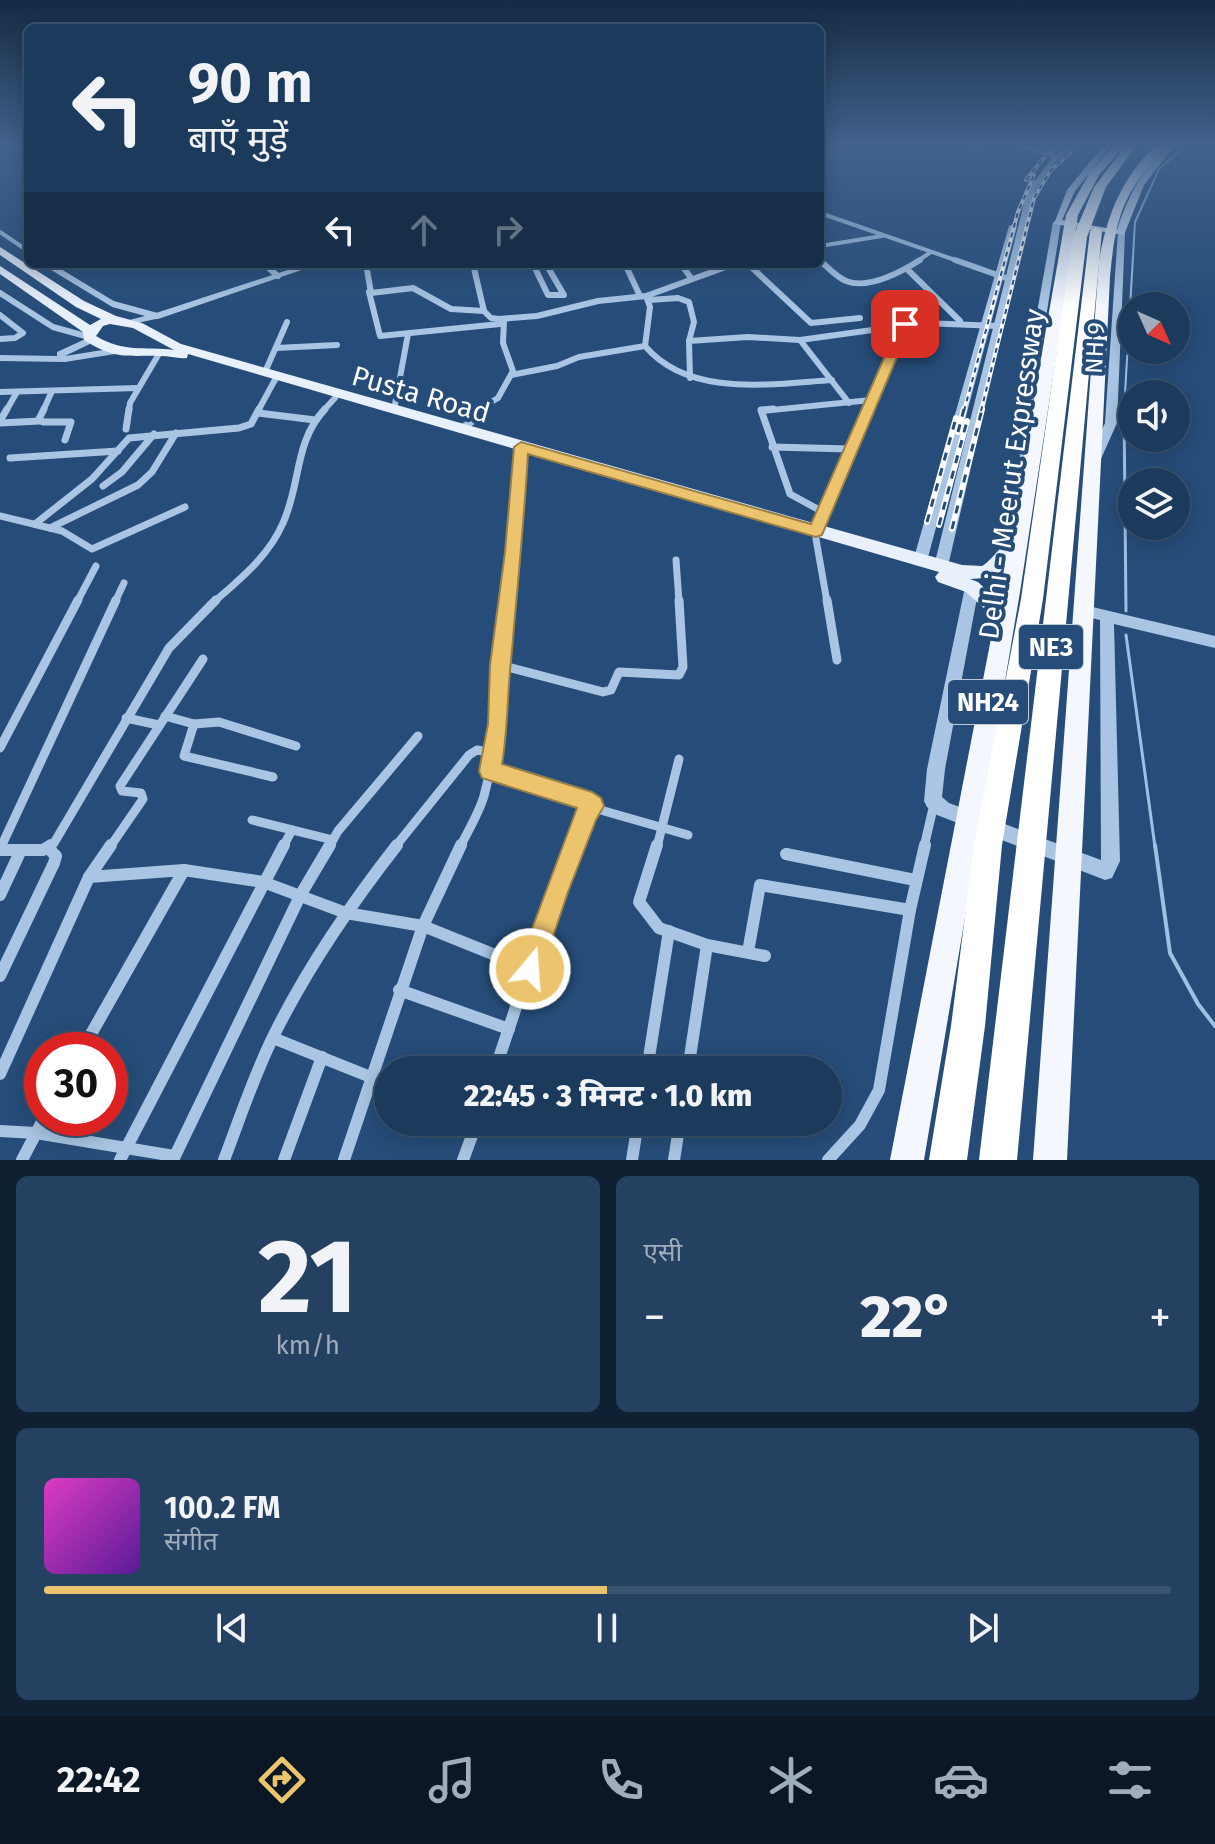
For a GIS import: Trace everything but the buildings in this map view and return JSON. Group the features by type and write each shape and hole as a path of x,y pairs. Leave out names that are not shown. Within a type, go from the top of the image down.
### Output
{"highway":[{"path":"1050,1160 1094,461 1089,231 1083,199"},
{"name":"Delhi - Meerut Expressway","path":"948,1160 968,1026 979,823 1032,599 1096,199"},
{"name":"Delhi - Meerut Expressway","path":"998,1160 1088,321 1089,231 1106,199"},
{"path":"1016,546 1027,473 1089,231 1118,199"},
{"name":"NH24","path":"907,1160 952,906 979,823 1016,546"}],"main road":[{"path":"1075,199 1089,231 1131,199"},
{"path":"0,250 24,266"},
{"path":"27,268 87,308 127,322 156,340"},
{"name":"Pusta Road","path":"0,269 115,351 131,354 156,340 165,342 520,449"},
{"path":"87,308 100,298"},
{"path":"90,336 101,322 112,319"},
{"name":"Pusta Road","path":"156,340 200,359 273,376 335,398 816,535 920,561 988,572 999,566 1007,550 1016,546"},
{"name":"Pusta Road","path":"816,535 972,587 1005,616"}],"street":[{"path":"920,561 986,324 1028,199"},
{"path":"824,214 1004,277"},
{"path":"0,232 24,248"},
{"path":"824,245 883,235"},
{"path":"824,240 829,244"},
{"path":"824,264 851,283 908,270 931,252"},
{"path":"53,268 100,298 135,314 158,316"},
{"path":"269,268 278,276"},
{"path":"127,322 158,316 303,268"},
{"path":"366,268 380,336 504,322 598,301 678,298 689,302 695,312 695,325 687,345 692,365 690,378"},
{"path":"474,268 484,311 491,318 504,322"},
{"path":"535,268 548,295 564,295 548,268"},
{"path":"627,268 645,297 645,346 659,364 690,378 761,384 832,380"},
{"path":"684,268 691,278"},
{"path":"645,297 722,268"},
{"path":"752,268 811,323 860,318"},
{"path":"908,270 960,321"},
{"path":"941,566 998,326 1004,277"},
{"path":"369,292 413,288 454,310 484,311"},
{"path":"0,293 39,321 67,334 90,336"},
{"path":"0,315 23,333 15,338 0,339"},
{"path":"126,429 130,403 156,340 158,316"},
{"path":"689,341 748,337 800,340 905,324 960,321 998,326"},
{"path":"35,524 92,479 129,438 243,428 251,424 273,376 276,348 287,322"},
{"path":"460,429 473,421 477,409 498,398 511,375 513,366 503,343 504,322"},
{"path":"837,660 816,535 823,512 905,324"},
{"path":"394,410 408,334"},
{"path":"53,358 90,336"},
{"path":"800,340 849,403"},
{"path":"276,348 337,345"},
{"path":"511,375 557,366 579,357 645,346"},
{"path":"0,358 93,356 115,351"},
{"path":"0,392 138,388"},
{"path":"40,421 52,391"},
{"path":"0,422 17,392"},
{"path":"49,849 126,718 186,625 245,573 276,538 292,501 305,439 315,420 335,398"},
{"path":"823,512 790,494 761,412 763,408 871,400"},
{"path":"258,413 315,420"},
{"path":"0,422 71,422 65,440"},
{"path":"50,528 138,485 152,472 176,433"},
{"path":"103,486 122,472 154,434"},
{"path":"772,447 850,449"},
{"path":"344,1160 423,926 483,799 490,771 498,724 500,665 514,552 520,449"},
{"path":"10,458 118,451"},
{"path":"1,517 50,528 78,538 92,549 185,507"},
{"path":"500,665 603,692 611,690 619,672 679,675 683,667 676,560"},
{"path":"0,748 96,566"},
{"path":"0,976 56,856 49,849 0,849 124,583"},
{"path":"828,1160 860,1125 879,1090 915,880 935,803 936,769 972,587"},
{"path":"1084,611 1215,642"},
{"path":"935,803 1103,871 1108,870 1111,861 1107,617"},
{"path":"0,1074 89,877 143,799 141,793 122,791 120,786 203,659"},
{"path":"126,718 194,724 219,722 296,746"},
{"path":"194,724 184,756 273,777"},
{"path":"48,1136 122,1154 174,1158 301,894 359,804 418,736"},
{"path":"224,1160 273,1038 346,913 404,834 469,755 477,750 493,753"},
{"path":"679,759 663,827 639,902 659,928 707,945 765,956"},
{"path":"490,771 688,835"},
{"path":"500,1056 548,911 587,813 593,806"},
{"path":"252,820 333,840"},
{"path":"122,1154 292,830"},
{"path":"0,895 21,850"},
{"path":"786,854 915,880"},
{"path":"89,877 184,870 263,882 346,913 423,926 530,969"},
{"path":"92,1032 184,870"},
{"path":"748,952 760,885 910,910"},
{"path":"649,1056 669,931"},
{"path":"690,1056 707,945"},
{"path":"399,990 509,1029"},
{"path":"273,1038 374,1076"},
{"path":"284,1160 322,1057"},
{"path":"0,1131 24,1132"},
{"path":"22,1160 34,1136"},
{"path":"463,1160 471,1136"},
{"path":"632,1160 636,1136"},
{"path":"674,1160 678,1136"}],"waterway":[{"path":"1126,380 1135,222 1145,199"},
{"path":"1124,452 1126,611"},
{"path":"1126,635 1155,847"},
{"path":"1155,845 1170,953 1198,1004 1215,1026"}],"railway":[{"path":"964,411 1024,199"},
{"path":"981,411 1034,199"},
{"path":"958,432 964,409"},
{"path":"952,529 982,409"},
{"path":"927,522 956,418"},
{"path":"939,525 967,421"}],"route":[{"path":"530,969 548,911 587,813 593,806 584,800 490,771 498,724 500,665 514,552 521,447 816,531 905,324"}]}
